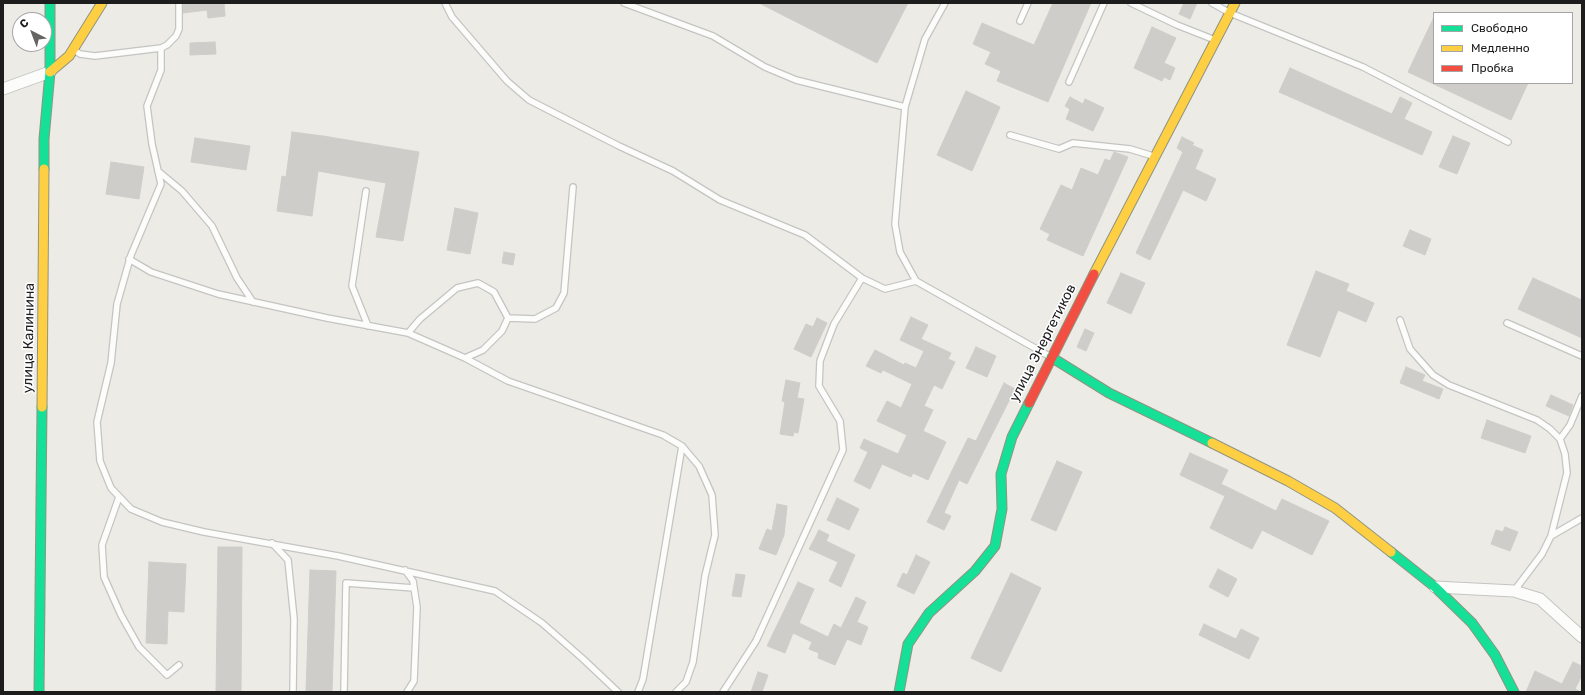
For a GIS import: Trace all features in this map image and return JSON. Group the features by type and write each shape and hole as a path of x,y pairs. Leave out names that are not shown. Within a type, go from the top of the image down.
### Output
{"street":[{"name":"улица Калинина","path":"39,692 44,140 50,72 50,3"},
{"path":"3,90 50,72 63,62 74,50 102,3"},
{"name":"улица Энергетиков","path":"899,692 908,644 929,613 975,571 995,546 1002,509 1001,474 1012,437 1051,357 1235,3"},
{"path":"1051,357 1109,393 1226,449 1288,481 1334,508 1435,587 1472,623 1484,638 1502,667 1514,692"},
{"path":"1435,587 1514,591 1540,599 1582,637"}],"lane":[{"path":"74,50 80,54 95,56 161,48 172,41 179,29 179,3"},
{"path":"445,3 452,17 506,81 529,100 619,146 673,171 720,200 804,235 862,278 885,290 916,280"},
{"path":"624,3 713,36 765,67 796,80 905,107"},
{"path":"944,3 925,39 905,107 895,224 900,252 916,280 1051,357"},
{"path":"1020,21 1028,3"},
{"path":"1069,82 1104,3"},
{"path":"1131,3 1177,25 1216,40"},
{"path":"1212,3 1230,13 1363,67 1508,142"},
{"path":"161,48 161,70 147,106 161,184 129,259 117,304 111,363 96,422 100,461 111,488 131,509 162,522 204,532 272,543 405,570 495,591 542,623 618,692"},
{"path":"1010,135 1059,149 1073,143 1130,149 1155,157"},
{"path":"158,171 182,191 212,226 237,278 253,302"},
{"path":"508,318 535,319 556,308 564,293 573,187"},
{"path":"366,191 352,286 368,326"},
{"path":"129,259 151,272 218,294 368,326 408,332 465,358 508,381 663,434 682,446 699,466 712,496 715,535 705,576 693,662 686,682 676,692"},
{"path":"723,692 756,641 843,450 840,421 819,386 820,361 834,324 862,278"},
{"path":"408,332 420,319 458,288 478,283 494,292 508,318"},
{"path":"465,358 483,350 502,331 508,318"},
{"path":"1400,320 1410,348 1433,375 1449,385 1536,420 1550,429 1560,439 1565,454 1567,473 1551,536 1542,554 1514,591"},
{"path":"1507,323 1582,356"},
{"path":"1560,439 1570,425 1582,396"},
{"path":"638,692 643,679 682,446"},
{"path":"120,497 102,545 104,577 121,615 139,647 167,675 179,665"},
{"path":"1551,536 1582,518"},
{"path":"272,543 288,560 294,619 293,692"},
{"path":"405,570 413,581 417,607 414,681 407,692"},
{"path":"344,692 346,583 414,588"}],"building":[{"path":"183,3 224,3 225,16 208,18 207,10 183,13"},
{"path":"759,3 908,3 877,63"},
{"path":"1053,3 1091,3 1048,102 997,81 1001,71 985,64 991,52 973,44 982,23 1034,45"},
{"path":"1184,3 1197,3 1190,19 1179,14"},
{"path":"1433,19 1433,84 1408,72"},
{"path":"1152,27 1176,38 1164,63 1175,68 1170,80 1164,77 1162,81 1134,68"},
{"path":"215,42 216,54 190,55 190,43"},
{"path":"1290,68 1392,114 1400,97 1412,103 1404,119 1432,132 1422,155 1279,92"},
{"path":"1434,84 1528,84 1511,120"},
{"path":"966,91 1000,107 972,171 937,155"},
{"path":"1070,97 1083,104 1085,99 1104,108 1093,131 1066,119 1070,109 1065,106"},
{"path":"292,132 419,152 403,241 376,237 386,183 318,171 312,216 277,211 282,176 286,177"},
{"path":"1453,136 1470,143 1457,174 1439,167"},
{"path":"1182,137 1194,143 1192,145 1203,150 1195,169 1216,179 1206,201 1183,190 1150,260 1136,253 1183,152 1177,148"},
{"path":"195,138 250,146 246,170 191,162"},
{"path":"1114,152 1128,157 1083,256 1047,240 1050,234 1040,229 1061,185 1072,190 1081,168 1098,175 1105,159 1110,161"},
{"path":"111,162 144,167 139,199 106,194"},
{"path":"455,208 478,213 470,254 447,250"},
{"path":"1410,230 1431,239 1425,255 1403,246"},
{"path":"504,252 515,254 513,265 502,263"},
{"path":"1316,271 1349,284 1346,291 1374,303 1366,322 1338,310 1320,357 1287,345"},
{"path":"1121,273 1145,283 1131,314 1107,303"},
{"path":"1533,278 1582,300 1582,338 1518,309"},
{"path":"911,317 928,325 921,339 951,353 948,359 955,362 942,389 934,385 924,406 933,410 923,431 946,442 928,480 913,473 911,477 882,464 870,489 854,481 868,452 860,448 864,439 898,454 907,435 877,421 887,401 901,408 912,384 883,370 881,373 866,366 875,350 904,365 905,363 916,368 924,351 900,340"},
{"path":"817,318 827,323 811,357 794,349 806,324 813,327"},
{"path":"1085,329 1094,333 1086,351 1077,347"},
{"path":"976,347 996,356 987,377 966,368"},
{"path":"1406,367 1425,375 1422,381 1443,389 1439,399 1400,383"},
{"path":"786,380 800,383 797,398 804,399 798,433 794,432 793,436 780,434 785,402 782,401"},
{"path":"1004,383 1015,389 967,484 959,480 944,513 951,516 944,530 927,522 968,438 976,441"},
{"path":"1551,395 1573,405 1569,416 1546,406"},
{"path":"1487,420 1531,436 1525,453 1481,438"},
{"path":"1190,453 1228,470 1221,484 1276,511 1282,499 1329,521 1312,555 1262,530 1252,549 1210,528 1225,496 1180,475"},
{"path":"1057,461 1082,472 1056,531 1031,520"},
{"path":"837,498 859,509 849,530 827,520"},
{"path":"777,504 787,506 784,535 776,555 759,549 767,529 772,531"},
{"path":"1505,527 1518,532 1510,551 1491,544 1496,530 1503,532"},
{"path":"819,530 829,535 826,541 855,555 841,587 829,581 838,562 809,549"},
{"path":"218,547 242,547 241,692 216,692"},
{"path":"916,555 930,562 914,594 897,586 903,573 907,575"},
{"path":"149,562 186,564 184,612 168,611 167,644 146,643"},
{"path":"1218,569 1237,579 1228,597 1209,587"},
{"path":"310,570 336,571 332,692 306,692"},
{"path":"1011,573 1041,588 1001,672 971,658"},
{"path":"736,574 745,575 741,597 732,596"},
{"path":"798,582 814,589 799,623 828,637 834,624 841,628 856,597 866,602 857,622 868,627 861,645 847,639 835,665 818,658 819,653 809,649 812,642 793,633 785,653 767,646"},
{"path":"1204,624 1236,639 1241,629 1259,638 1249,659 1199,635"},
{"path":"1573,662 1582,666 1582,675 1575,689 1581,692 1526,692 1535,671 1562,684"},
{"path":"758,672 768,675 762,692 751,692"}],"traffic: fast":[{"path":"44,169 44,139 50,72 50,3"},
{"path":"1051,357 1109,393 1212,443"},
{"path":"899,692 908,644 929,613 975,571 995,546 1002,509 1001,474 1012,437 1029,403"},
{"path":"39,692 42,407"},
{"path":"1391,552 1435,587 1472,623 1495,655 1514,692"}],"traffic: slow":[{"path":"50,72 69,56 102,3"},
{"path":"1094,274 1235,3"},
{"path":"42,407 44,169"},
{"path":"1212,443 1288,481 1335,508 1391,552"}],"traffic: jam":[{"path":"1029,403 1094,274"}]}
